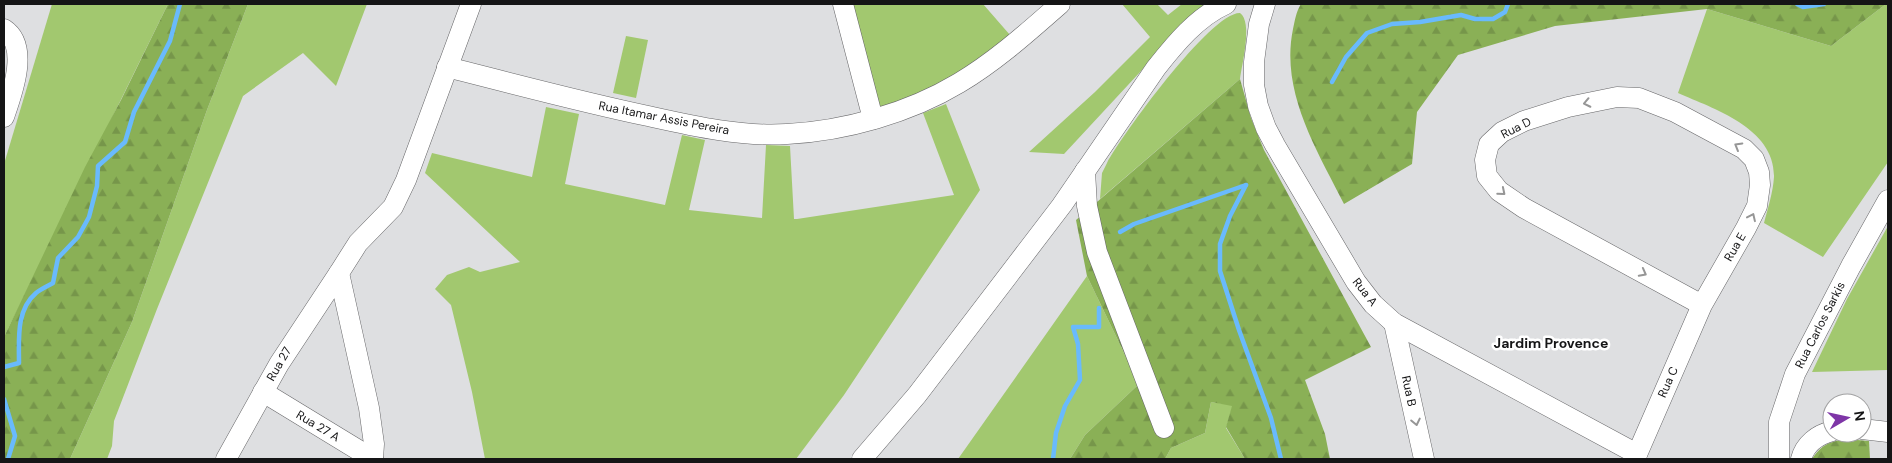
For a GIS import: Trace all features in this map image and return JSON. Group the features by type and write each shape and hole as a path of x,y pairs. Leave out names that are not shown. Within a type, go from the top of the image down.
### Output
{"street":[{"name":"Rua 27","path":"226,459 294,339 358,243 393,207 411,167 446,67 471,4"},
{"path":"843,4 873,119"},
{"name":"Rua Itamar Assis Pereira","path":"446,67 603,106 708,128 785,134 816,132 873,119 904,109 958,83 1012,45 1060,4"},
{"path":"862,459 918,394 1062,205 1169,51 1195,24 1226,4"},
{"name":"Rua A","path":"1265,4 1258,24 1254,62 1254,85 1258,106 1274,145 1356,282 1373,304 1394,323 1636,457"},
{"path":"4,29 13,38 17,50 17,68 4,117"},
{"name":"Rua D","path":"1702,305 1524,208 1498,191 1487,176 1484,160 1489,144 1502,132 1524,121 1568,107 1617,97 1639,98 1675,112 1744,149 1754,159 1759,172 1760,186"},
{"path":"1085,171 1087,206 1097,252 1164,428"},
{"name":"Rua E","path":"1702,305 1746,228 1756,206 1760,186"},
{"name":"Rua Carlos Sarkis","path":"1779,459 1779,422 1795,374 1851,266 1888,200"},
{"path":"339,273 369,408 374,444 373,459"},
{"name":"Rua C","path":"1636,457 1702,305"},
{"name":"Rua B","path":"1394,323 1424,459"},
{"name":"Rua 27 A","path":"263,392 373,459"},
{"path":"1872,430 1888,432"},
{"path":"1801,459 1803,450 1814,439 1822,435"}],"green space":[{"path":"52,4 168,4 4,337 4,164"},
{"path":"168,4 248,4 207,110 132,322 70,459 4,459 4,337 85,167 121,100"},
{"path":"248,4 367,4 336,86 303,53 243,96 114,421 112,446 107,459 70,459 132,322 207,110"},
{"path":"851,4 983,4 1010,35 978,60 945,81 880,109"},
{"path":"1122,4 1157,4 1168,15 1182,4 1206,4 1169,37 1141,71 1064,154 1029,152 1095,92 1150,37"},
{"path":"1301,4 1886,4 1831,46 1707,9 1555,26 1458,55 1417,112 1412,164 1344,204 1313,142 1296,98 1290,52 1294,22"},
{"path":"1888,4 1888,162 1823,257 1764,223 1774,177 1772,160 1764,145 1754,133 1724,114 1678,93 1707,9 1831,46"},
{"path":"1240,13 1246,25 1246,34 1240,79 1100,199 1102,173 1107,163 1148,103 1168,77 1209,32 1227,18"},
{"path":"626,36 648,40 636,98 613,93"},
{"path":"1240,79 1251,118 1264,150 1371,347 1305,380 1325,434 1330,459 1245,459 1226,427 1232,406 1211,402 1205,433 1171,448 1165,459 1070,459 1085,435 1139,384 1087,276 1076,220"},
{"path":"946,104 980,190 844,395 796,459 485,459 472,392 451,305 435,289 447,275 469,267 480,272 520,262 425,173 432,153 532,177 546,107 579,114 565,184 665,205 682,135 705,140 689,210 762,218 766,145 790,146 794,219 797,219 954,195 923,113"},
{"path":"1888,226 1888,370 1812,372 1847,299"},
{"path":"1087,276 1139,384 1085,435 1070,459 958,459"},
{"path":"1211,402 1233,405 1226,428 1245,459 1165,459 1171,448 1205,433"},
{"path":"1830,443 1869,443 1870,459 1812,459"}],"waterway":[{"path":"4,367 19,363 20,325 25,308 36,293 53,283 58,258 78,237 89,217 97,186 98,166 125,142 134,112 170,41 180,4"},
{"path":"1332,82 1346,57 1367,33 1392,24 1420,22 1461,15 1475,19 1493,19 1505,12 1508,4"},
{"path":"1797,4 1803,7 1824,4"},
{"path":"1246,185 1230,216 1220,244 1220,271 1271,418 1281,459"},
{"path":"1120,232 1134,224 1246,185"},
{"path":"1053,459 1056,433 1065,406 1080,380 1078,344 1073,327 1099,327 1099,308"},
{"path":"4,399 15,436 8,459"}],"district":[{"name":"Jardim Provence","path":"1551,343"}]}
